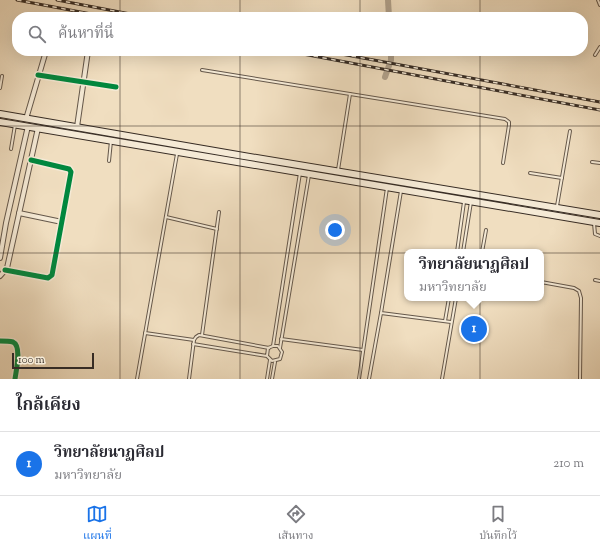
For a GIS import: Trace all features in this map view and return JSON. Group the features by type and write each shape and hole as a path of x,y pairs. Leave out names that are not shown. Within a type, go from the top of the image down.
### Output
{"main road":[{"path":"0,114 301,169"},
{"path":"0,122 178,152 301,169 338,172 600,215"},
{"path":"310,170 387,187 597,223"},
{"path":"470,201 474,194"}],"street":[{"path":"26,119 44,56"},
{"path":"77,128 87,56"},
{"path":"38,75 116,87"},
{"path":"0,258 28,126"},
{"path":"0,275 7,268 38,128"},
{"path":"5,270 48,278 52,275 71,172 69,169 31,160"},
{"path":"19,213 62,222"},
{"path":"0,341 14,342 17,345 18,351 15,379"}],"lane":[{"path":"598,0 600,5"},
{"path":"595,55 600,47"},
{"path":"202,70 507,120 509,125 503,163"},
{"path":"0,88 2,76"},
{"path":"338,172 350,94"},
{"path":"11,149 16,124"},
{"path":"557,207 570,131"},
{"path":"109,160 111,140"},
{"path":"136,379 178,152"},
{"path":"592,162 600,164"},
{"path":"273,346 301,169"},
{"path":"269,348 267,351 267,356 270,360 275,362 280,360 282,355 280,348 281,339 310,170"},
{"path":"530,173 562,178"},
{"path":"359,379 387,187"},
{"path":"369,379 401,189"},
{"path":"457,249 470,201"},
{"path":"463,249 470,201"},
{"path":"200,335 219,212"},
{"path":"166,217 217,229"},
{"path":"597,223 595,234 600,236"},
{"path":"483,249 486,230"},
{"path":"595,280 600,280"},
{"path":"544,283 574,288 579,291 581,298 580,379"},
{"path":"445,321 448,301"},
{"path":"442,379 455,301"},
{"path":"381,313 451,322"},
{"path":"145,332 194,340"},
{"path":"189,379 194,340 196,336 200,335 269,348 273,346 280,348"},
{"path":"281,339 363,350"},
{"path":"194,344 267,356"},
{"path":"267,379 270,360"},
{"path":"272,379 275,362"}],"waterway":[{"path":"388,0 389,12"},
{"path":"385,77 391,56"}],"railway":[{"path":"17,0 81,12"},
{"path":"57,0 120,12"},
{"path":"314,56 600,110"},
{"path":"352,56 600,102"}],"cycle path":[{"path":"38,75 116,87"},
{"path":"5,270 48,278 52,275 71,172 69,169 31,160"},
{"path":"0,341 8,341 16,344 18,359 15,379"}],"place":[{"name":"วิทยาลัยนาฏศิลป","path":"474,329"}]}
